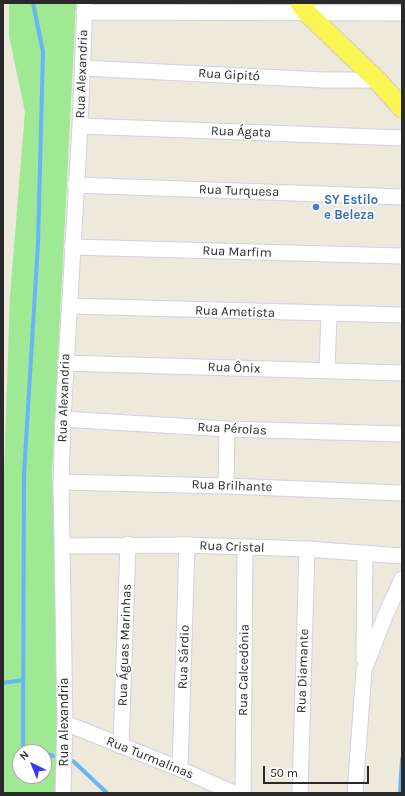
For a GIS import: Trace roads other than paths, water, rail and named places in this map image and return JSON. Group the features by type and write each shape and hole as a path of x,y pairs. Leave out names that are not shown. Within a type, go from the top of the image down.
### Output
{"main road":[{"path":"304,8 377,80 402,108"}],"street":[{"path":"85,7 304,8 402,13"},
{"name":"Rua Alexandria","path":"63,793 65,724 61,482 65,363 75,185 80,126 85,7"},
{"name":"Rua Gipitó","path":"82,68 323,80 377,80"},
{"name":"Rua Ágata","path":"80,126 402,138"},
{"name":"Rua Turquesa","path":"75,185 402,197"},
{"name":"Rua Marfim","path":"72,247 402,256"},
{"name":"Rua Ametista","path":"69,306 330,315 402,315"},
{"path":"327,370 330,315"},
{"name":"Rua Ônix","path":"65,363 402,373"},
{"name":"Rua Pérolas","path":"63,419 227,429 402,434"},
{"path":"226,486 227,429"},
{"name":"Rua Brilhante","path":"61,482 226,486 402,493"},
{"name":"Rua Cristal","path":"62,546 128,544 187,545 307,549 402,556"},
{"name":"Rua Águas Marinhas","path":"121,746 128,544"},
{"name":"Rua Sárdio","path":"180,769 187,545"},
{"name":"Rua Calcedônia","path":"243,793 245,547"},
{"name":"Rua Diamante","path":"300,793 307,549"},
{"path":"355,793 364,670 365,553"},
{"path":"364,670 385,616 402,579"},
{"name":"Rua Turmalinas","path":"65,724 180,769 234,793"}],"waterway":[{"path":"23,744 24,474 38,243 43,52 33,3"},
{"path":"3,683 23,680"},
{"path":"400,793 402,759"},
{"path":"73,761 107,793"}],"place":[{"name":"SY Estilo e Beleza","path":"316,207"}]}
